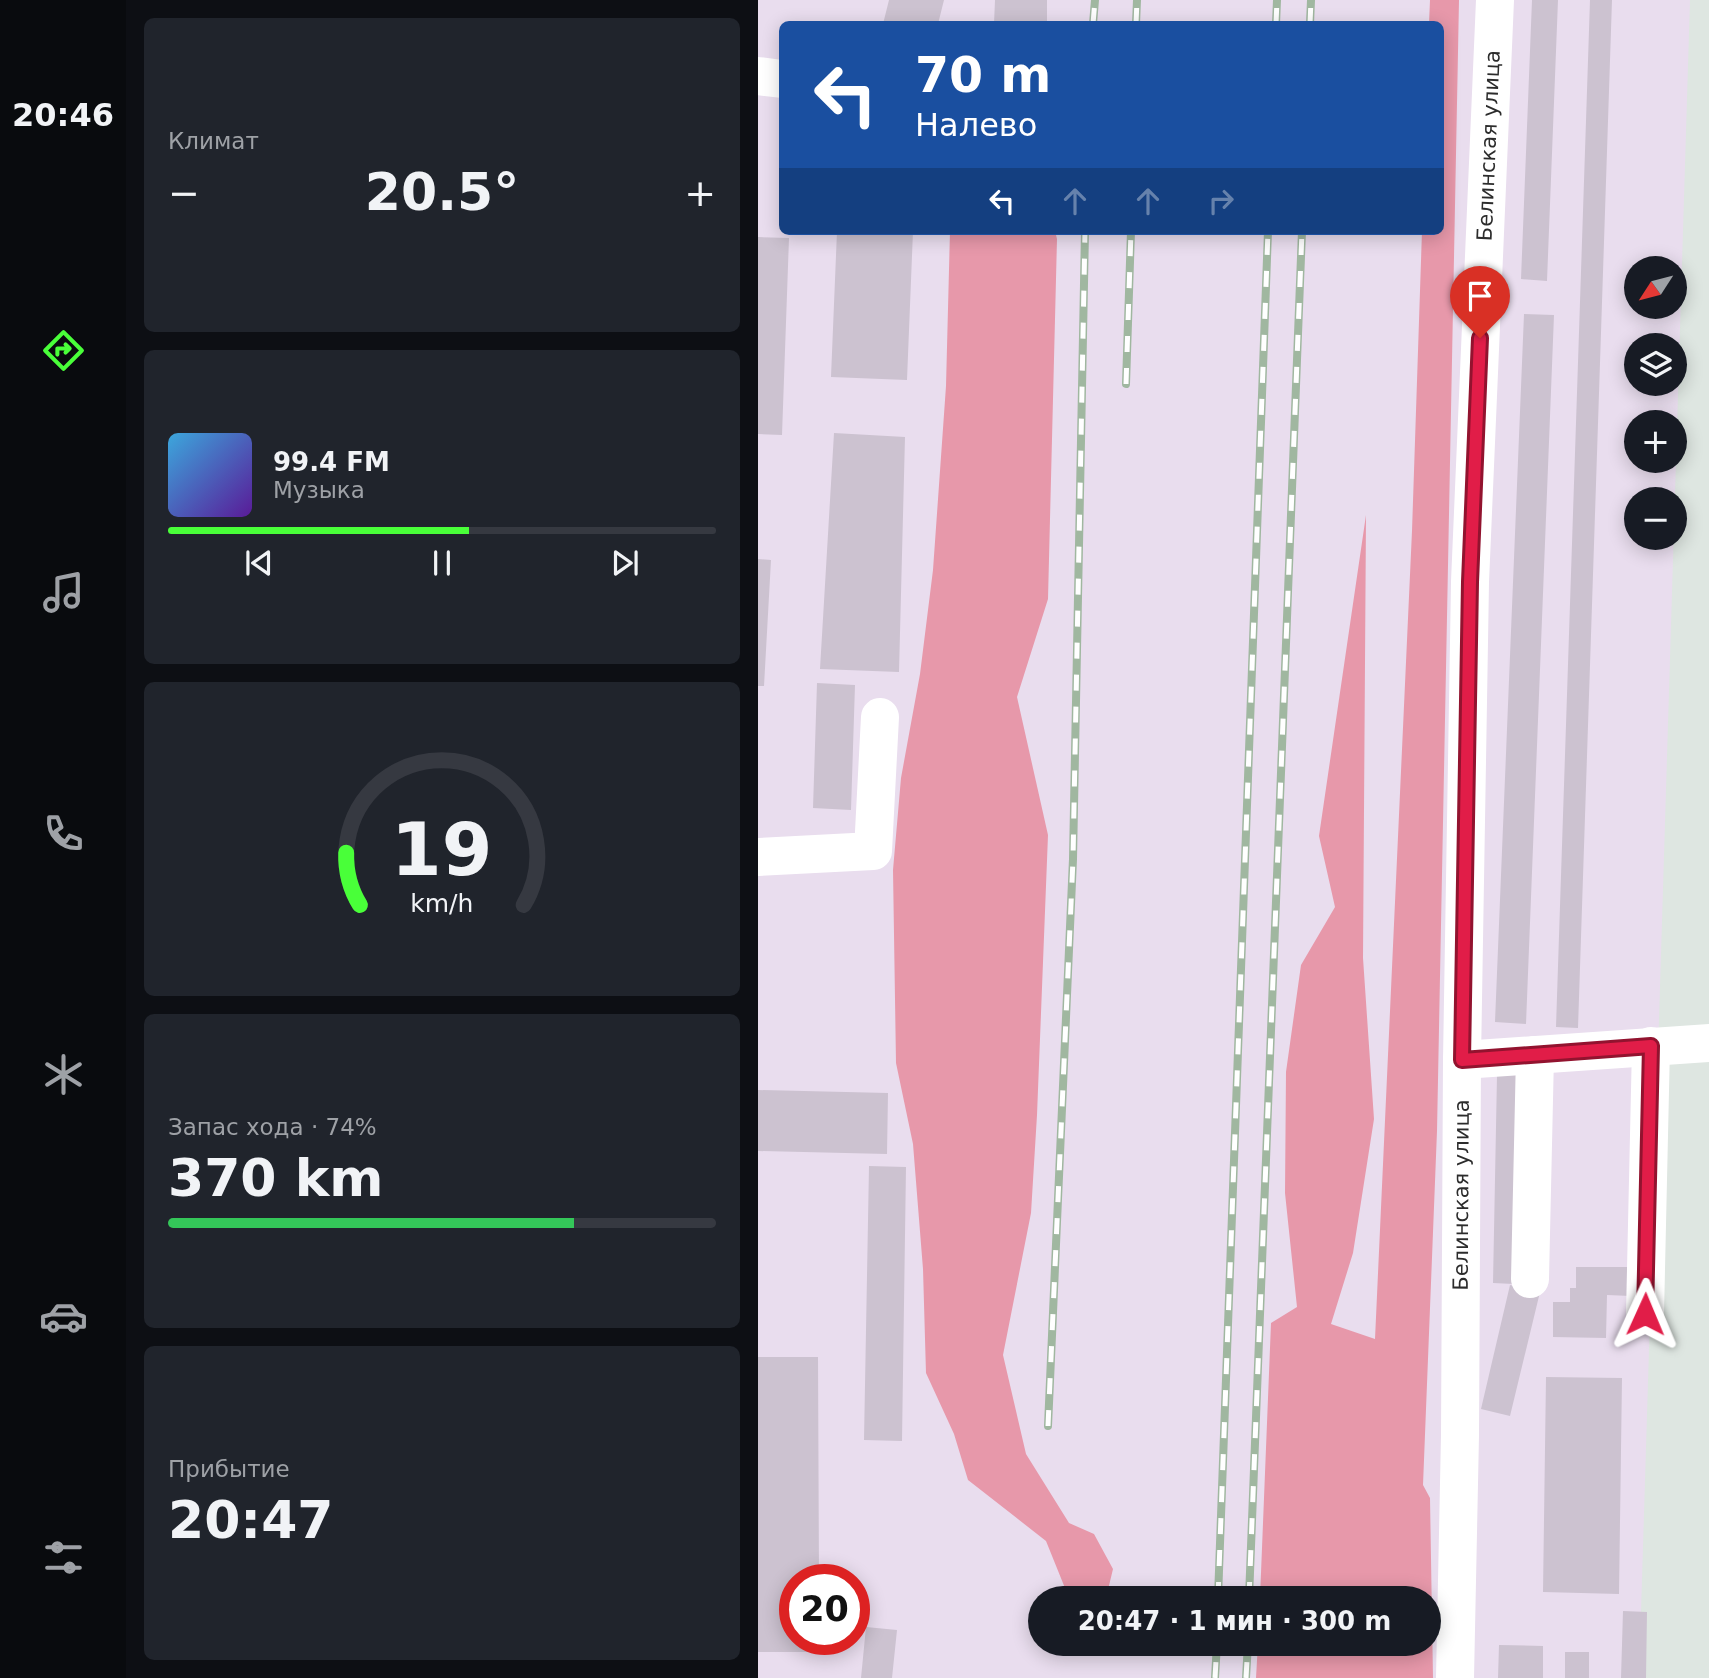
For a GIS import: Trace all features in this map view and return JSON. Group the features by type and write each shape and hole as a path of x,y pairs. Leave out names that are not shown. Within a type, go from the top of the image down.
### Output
{"street":[{"name":"Белинская улица","path":"1455,1678 1470,582 1495,0"},
{"path":"758,76 779,79"},
{"path":"758,856 872,851 880,717"},
{"path":"1462,1060 1709,1043"},
{"path":"1645,1314 1651,1046"},
{"path":"1530,1279 1535,1055"}],"shaded area":[{"path":"1430,0 1459,0 1437,1131 1423,1485 1430,1498 1431,1586 1260,1586 1271,1323 1297,1307 1285,1193 1286,1072 1301,965 1335,907 1319,836 1366,515 1363,958 1374,1119 1353,1253 1331,1324 1375,1339 1412,531 1422,235 1444,235 1444,21 1429,21"},
{"path":"1690,0 1709,0 1710,1678 1639,1678 1673,550 1687,550 1687,487 1675,487 1676,473 1687,473 1687,410 1678,410 1678,396 1687,396 1687,333 1680,333 1680,319 1687,319 1687,256 1682,256"},
{"path":"950,235 1056,235 1048,599 1017,697 1048,835 1037,1115 1031,1213 1003,1355 1026,1454 1069,1523 1094,1534 1113,1569 1109,1586 1064,1586 1046,1541 968,1480 954,1434 926,1373 923,1269 913,1144 896,1063 893,870 901,778 920,674 933,570 946,386"},
{"path":"1257,1656 1433,1656 1433,1678 1256,1678"}],"building":[{"path":"889,0 944,0 939,21 884,21"},
{"path":"995,0 1047,0 1047,21 994,21"},
{"path":"1532,0 1558,0 1547,281 1521,279"},
{"path":"1590,0 1612,0 1578,1028 1556,1027"},
{"path":"837,235 913,235 907,380 831,377"},
{"path":"758,237 789,238 782,435 758,434"},
{"path":"1524,314 1554,315 1526,1024 1495,1022"},
{"path":"834,433 905,437 899,672 820,669"},
{"path":"758,559 771,560 764,686 758,686"},
{"path":"817,683 855,685 851,810 813,808"},
{"path":"1497,1075 1519,1075 1514,1284 1493,1283"},
{"path":"758,1090 888,1093 887,1154 758,1151"},
{"path":"869,1166 906,1167 902,1441 864,1440"},
{"path":"1576,1267 1631,1267 1631,1296 1607,1295 1606,1338 1553,1337 1553,1302 1570,1302 1570,1288 1576,1288"},
{"path":"1510,1285 1540,1292 1510,1416 1481,1409"},
{"path":"758,1357 818,1357 819,1564 779,1564 779,1652 758,1652"},
{"path":"1546,1377 1622,1378 1619,1594 1543,1592"},
{"path":"1623,1611 1647,1612 1646,1678 1621,1678"},
{"path":"870,1627 897,1630 892,1678 861,1678 863,1655 870,1655"},
{"path":"1499,1645 1543,1646 1543,1678 1498,1678"},
{"path":"1565,1652 1589,1652 1589,1678 1565,1678"}],"railway":[{"path":"1093,21 1095,0"},
{"path":"1136,21 1137,0"},
{"path":"1276,21 1277,0"},
{"path":"1310,21 1311,0"},
{"path":"1048,1426 1073,859 1085,235"},
{"path":"1126,384 1131,235"},
{"path":"1218,1586 1268,235"},
{"path":"1249,1586 1302,235"},
{"path":"1215,1678 1216,1656"},
{"path":"1246,1678 1247,1656"}],"route":[{"path":"1480,338 1470,582 1462,1060 1651,1046 1645,1314"}]}
